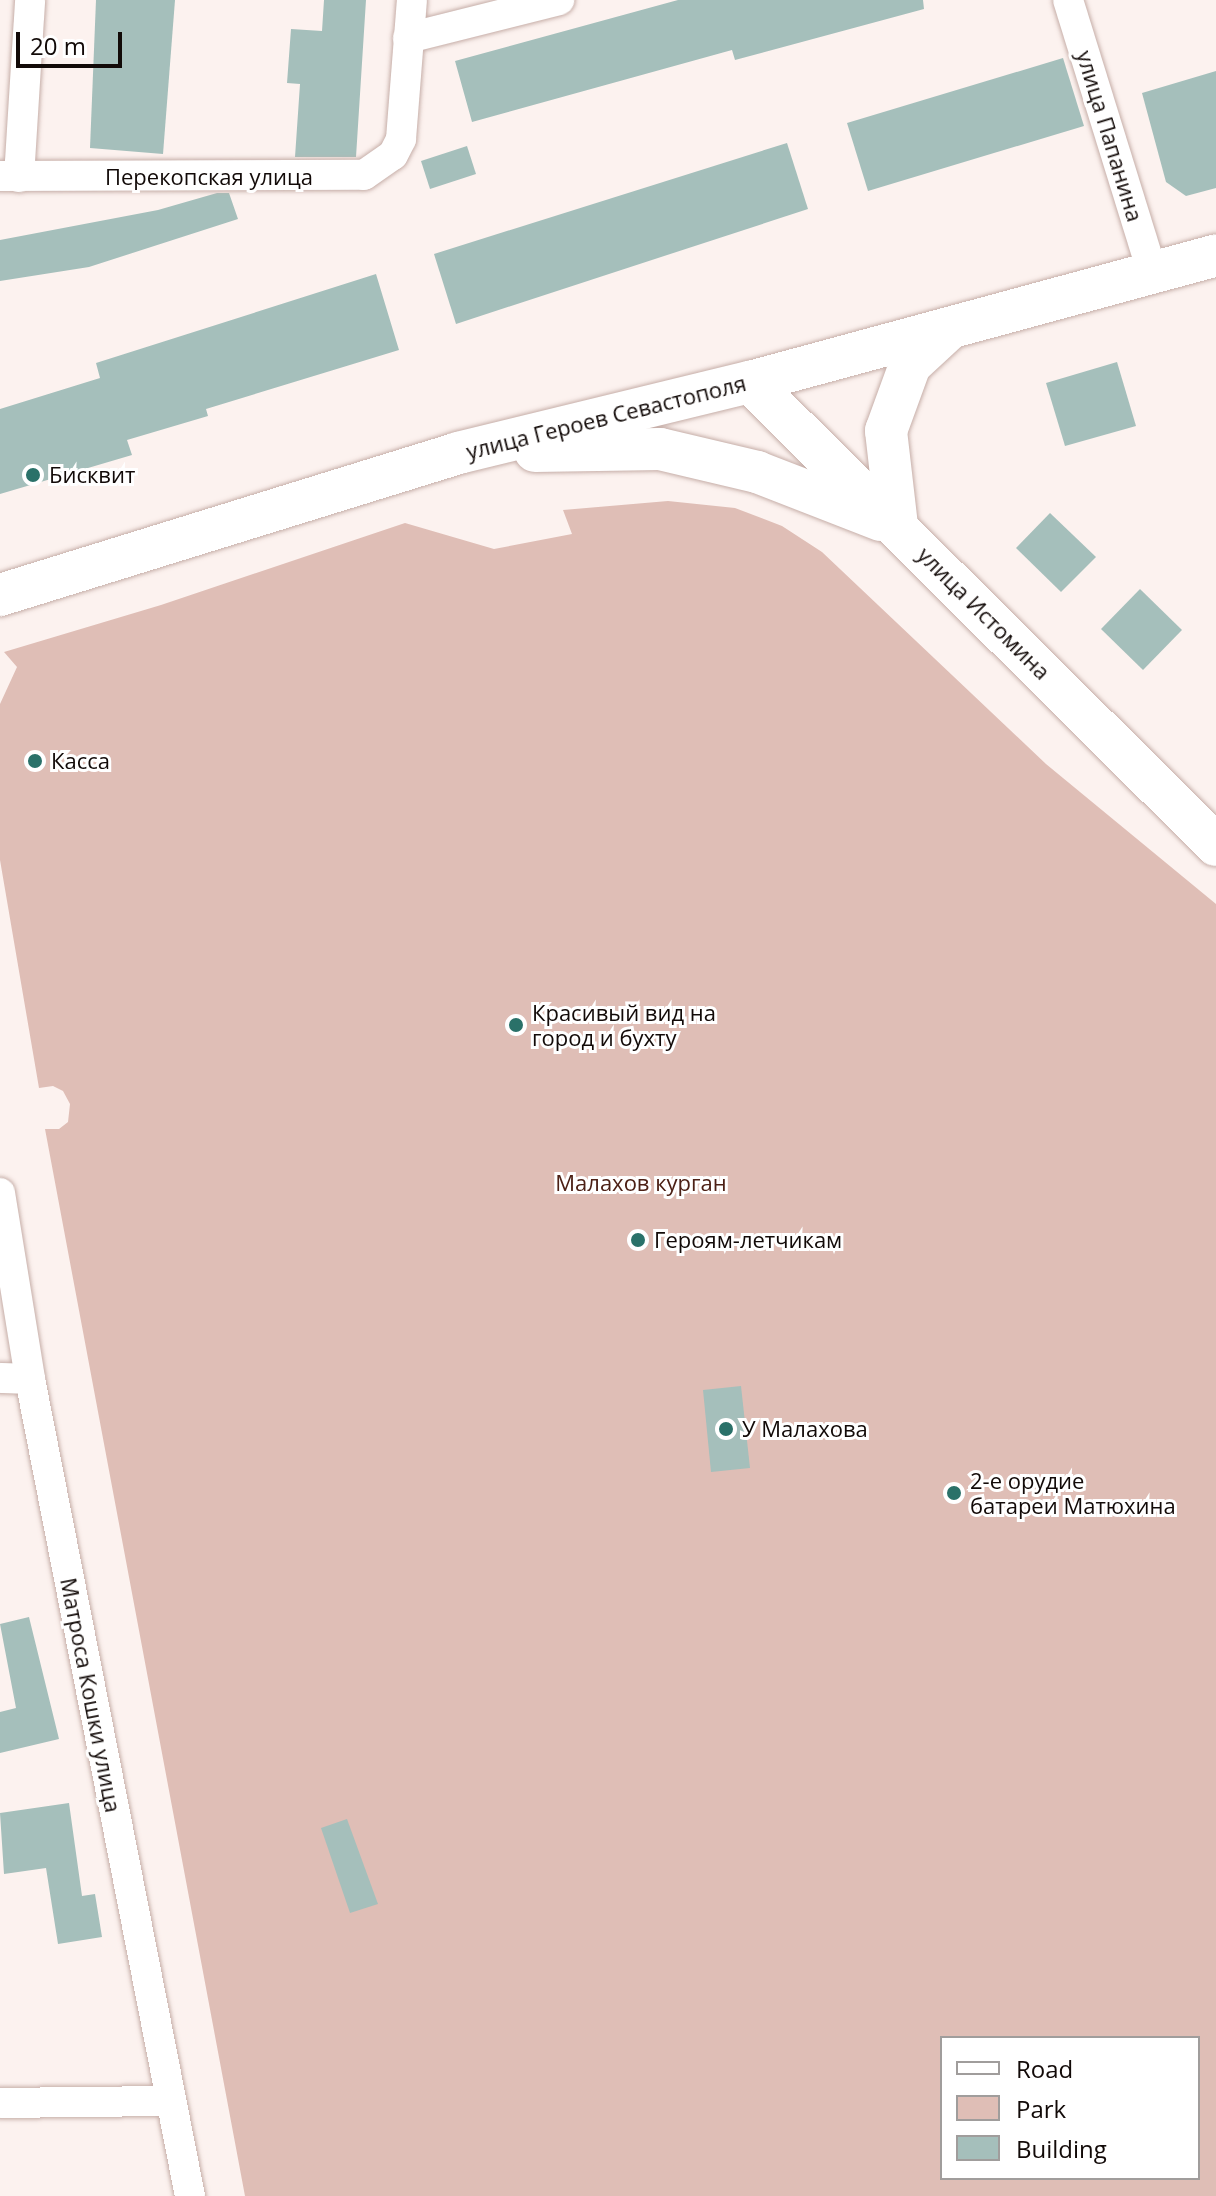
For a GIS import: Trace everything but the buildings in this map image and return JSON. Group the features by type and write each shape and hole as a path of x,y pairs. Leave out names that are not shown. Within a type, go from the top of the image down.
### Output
{"main road":[{"name":"улица Героев Севастополя","path":"0,595 458,453 750,382 1216,255"},
{"path":"458,453 660,449 757,472 897,526 886,431 910,365 951,327"},
{"name":"улица Истомина","path":"750,382 1216,845"}],"street":[{"path":"10,176 30,0"},
{"path":"412,0 408,38 559,0"},
{"name":"улица Папанина","path":"1068,0 1152,271"},
{"name":"Перекопская улица","path":"10,176 364,175 380,167 393,155 401,139 408,38"},
{"name":"Матроса Кошки улица","path":"0,1193 15,1379 190,2196"},
{"path":"0,2103 170,2101"}],"green space":[{"name":"Малахов курган","path":"668,501 735,508 782,526 822,552 1046,764 1216,904 1216,2196 245,2196 45,1129 59,1129 68,1122 70,1104 63,1091 53,1086 39,1088 0,860 0,704 17,667 4,652 161,605 405,523 494,549 572,534 563,510"}],"place":[{"name":"Бисквит","path":"33,475"},
{"name":"Касса","path":"35,761"},
{"name":"Красивый вид на город и бухту","path":"516,1025"},
{"name":"Героям-летчикам","path":"638,1240"},
{"name":"У Малахова","path":"726,1429"},
{"name":"2-е орудие батареи Матюхина","path":"954,1493"}]}
